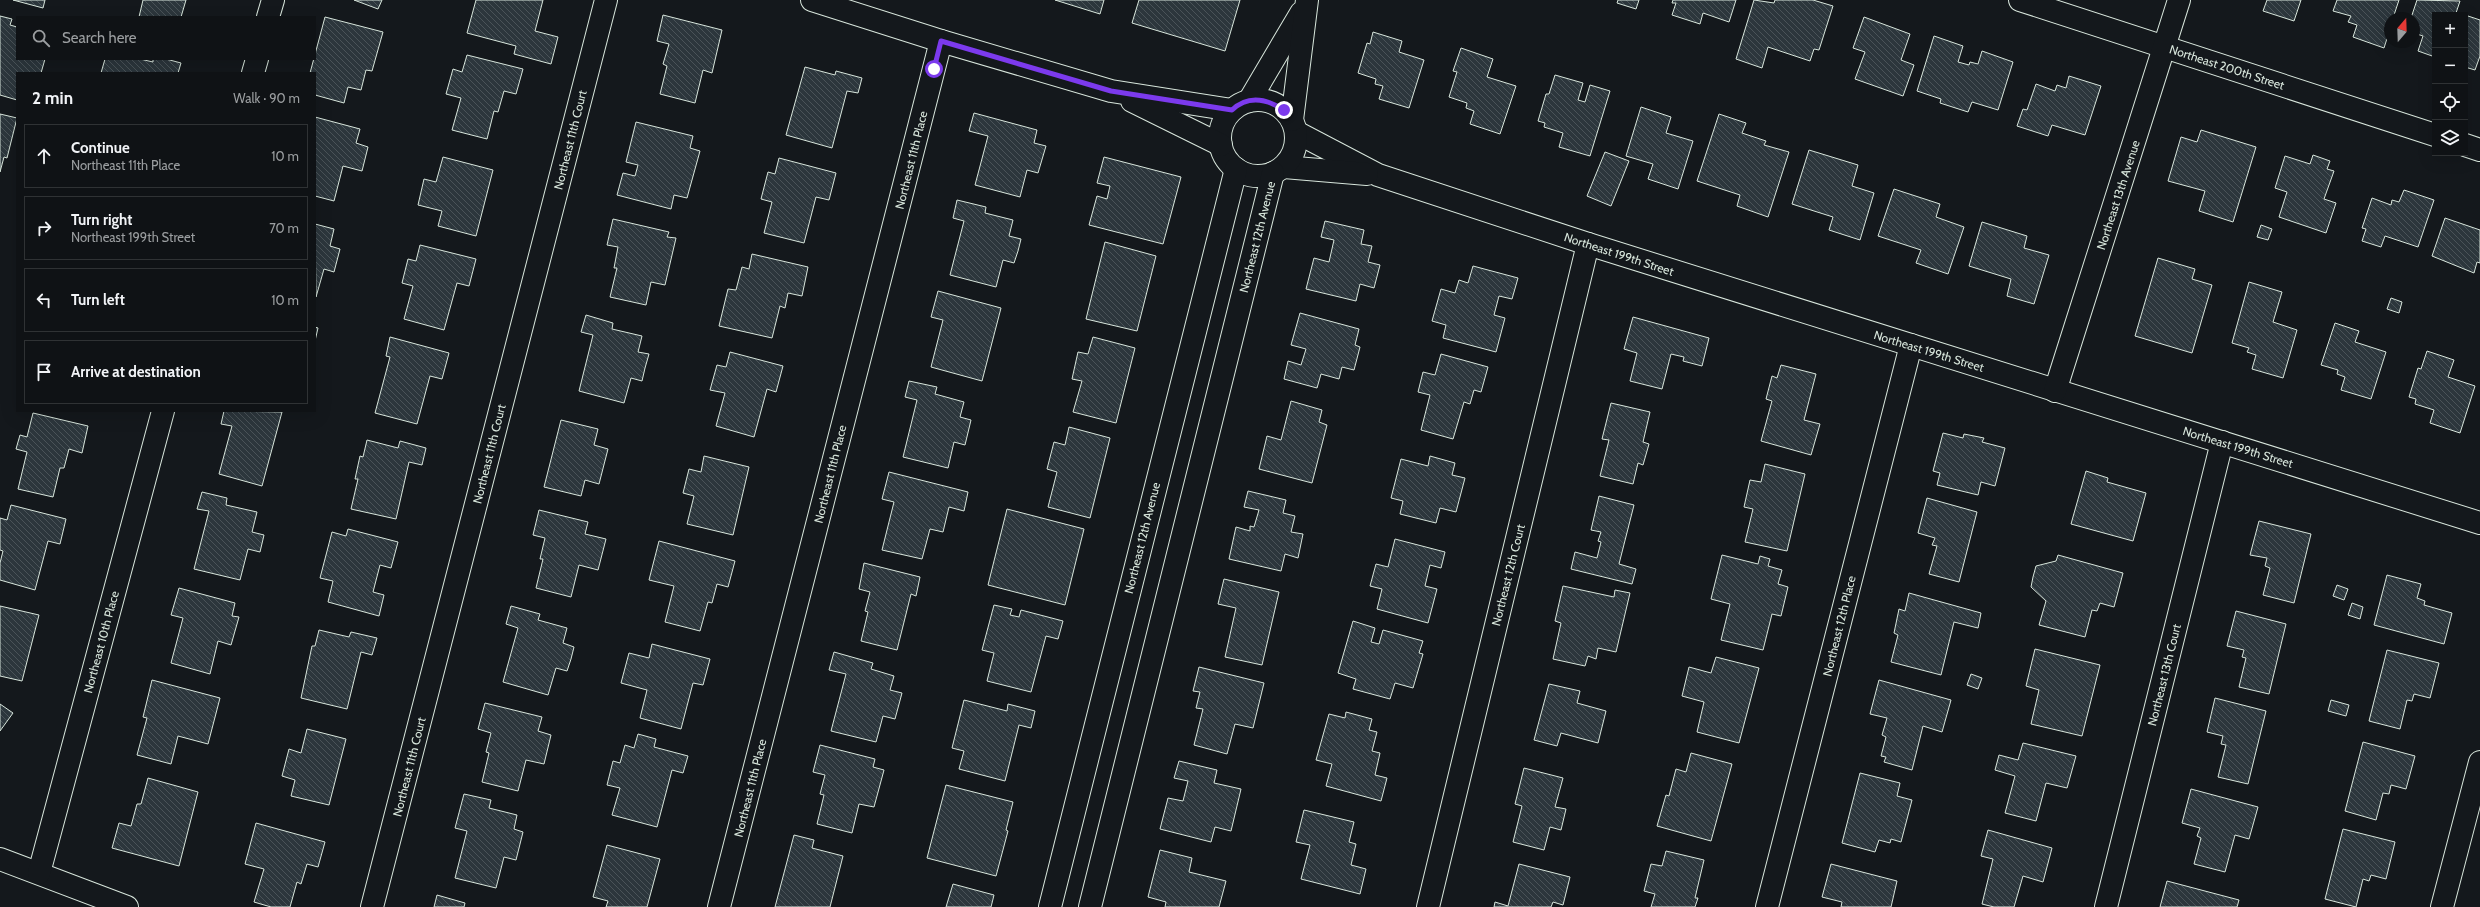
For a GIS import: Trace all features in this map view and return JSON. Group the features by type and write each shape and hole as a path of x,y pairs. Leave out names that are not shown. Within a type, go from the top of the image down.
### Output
{"street":[{"path":"268,16 273,0"},
{"name":"Northeast 11th Court","path":"372,907 606,0"},
{"path":"812,0 941,41 1111,91 1221,144"},
{"name":"Northeast 200th Street","path":"2020,0 2432,134"},
{"name":"Northeast 13th Avenue","path":"2056,390 2165,47 2178,0"},
{"path":"1306,2 1294,126 1296,144 1292,156 1278,170 1261,176 1248,175 1236,169 1227,160 1221,144 1222,125 1241,106 1306,2"},
{"name":"Northeast 11th Place","path":"719,907 941,41"},
{"path":"253,72 257,60"},
{"path":"1111,91 1241,106 1261,100 1274,103 1284,110 1294,126"},
{"name":"Northeast 199th Street","path":"1294,126 1378,175 1588,244 2480,523"},
{"path":"2468,146 2480,150"},
{"name":"Northeast 12th Avenue","path":"1050,907 1236,169"},
{"name":"Northeast 199th Street","path":"1278,170 1378,175"},
{"name":"Northeast 12th Avenue","path":"1090,907 1278,170"},
{"name":"Northeast 12th Court","path":"1428,907 1588,244"},
{"name":"Northeast 12th Place","path":"1767,907 1911,345"},
{"name":"Northeast 10th Place","path":"39,873 163,412"},
{"name":"Northeast 13th Court","path":"2106,907 2222,442"},
{"path":"2442,907 2480,762"},
{"path":"0,859 127,907"}],"building":[{"path":"13,0 45,0 43,8"},
{"path":"143,0 186,0 181,16 139,16"},
{"path":"354,0 382,0 378,9"},
{"path":"476,0 543,0 535,31 558,37 551,64 514,54 516,46 467,33"},
{"path":"1055,0 1104,0 1100,14"},
{"path":"1139,0 1240,0 1225,51 1132,23"},
{"path":"1618,0 1639,0 1636,9 1617,3"},
{"path":"1673,0 1736,0 1729,22 1703,13 1700,24 1672,15 1676,3 1672,3"},
{"path":"1754,0 1774,3 1775,0 1813,0 1833,6 1819,50 1814,49 1810,61 1768,47 1762,68 1736,59"},
{"path":"2267,0 2301,0 2294,21 2263,11"},
{"path":"2337,0 2399,0 2395,12 2384,12 2384,48 2353,37 2357,25 2348,22 2351,16 2333,11"},
{"path":"2417,0 2460,1 2456,12 2432,12 2432,56 2418,51 2423,36 2420,35 2420,12 2413,12"},
{"path":"663,15 722,30 712,73 703,70 695,103 660,94 667,66 663,64 669,44 657,41"},
{"path":"0,16 12,19 10,25 16,27 16,60 45,60 41,72 16,72 16,100 0,95"},
{"path":"2468,16 2480,20 2480,56 2475,70 2468,68"},
{"path":"325,17 383,32 372,71 366,70 361,90 348,87 344,103 316,95 316,72 310,72 313,60 316,60 316,51"},
{"path":"1864,17 1910,34 1901,60 1914,65 1903,96 1855,79 1865,52 1853,48"},
{"path":"1373,32 1402,41 1399,52 1424,60 1409,108 1379,99 1383,86 1375,84 1376,79 1358,73 1367,43 1370,44"},
{"path":"1934,36 1963,46 1958,62 1969,65 1970,62 1978,64 1982,51 2013,62 1998,110 1972,102 1968,112 1940,103 1941,99 1917,91"},
{"path":"1461,48 1493,59 1487,77 1516,86 1500,134 1470,124 1474,111 1466,108 1467,103 1449,97 1457,72 1453,71"},
{"path":"467,55 523,69 516,94 504,91 498,112 494,111 487,139 452,130 461,98 446,94 453,69 462,72"},
{"path":"105,60 144,60 153,62 153,60 170,60 181,63 178,72 101,72"},
{"path":"805,67 835,75 836,71 862,78 858,93 847,91 832,148 786,135"},
{"path":"1555,75 1583,83 1578,100 1585,102 1590,85 1610,91 1590,156 1559,147 1563,133 1544,127 1545,123 1538,121 1546,94 1549,94"},
{"path":"2069,76 2101,86 2085,135 2052,125 2048,136 2017,126 2023,109 2027,110 2036,84 2055,91 2057,85 2066,88"},
{"path":"1641,107 1671,117 1666,133 1693,141 1678,189 1648,179 1653,164 1626,156"},
{"path":"974,113 1037,130 1034,143 1046,146 1038,173 1027,170 1020,197 975,185 988,136 969,131"},
{"path":"0,114 16,118 16,122 7,158 4,157 0,172"},
{"path":"1719,114 1746,123 1742,133 1766,141 1764,145 1789,152 1768,217 1737,206 1740,195 1697,181"},
{"path":"316,117 360,129 356,143 368,147 362,171 343,166 334,201 316,196"},
{"path":"636,122 693,136 690,148 700,151 687,198 674,195 671,209 617,195 623,173 635,176 638,165 626,162"},
{"path":"2201,130 2256,147 2233,222 2199,211 2205,191 2168,181 2181,137 2197,142"},
{"path":"1809,150 1858,165 1852,186 1874,193 1860,240 1829,230 1833,217 1792,204"},
{"path":"1605,152 1629,161 1611,206 1587,196"},
{"path":"2313,155 2330,161 2327,169 2334,171 2324,199 2336,203 2326,233 2279,217 2287,192 2275,188 2285,156 2310,164"},
{"path":"443,157 493,170 476,236 438,226 442,211 418,205 424,179 436,182"},
{"path":"1104,157 1181,177 1163,244 1089,225 1097,196 1107,199 1110,186 1097,183"},
{"path":"779,158 836,173 829,200 816,197 804,243 764,233 772,202 761,199 768,172 775,174"},
{"path":"1894,189 1940,204 1936,217 1964,227 1948,274 1916,263 1921,250 1878,236"},
{"path":"2404,190 2434,200 2418,247 2385,236 2381,247 2362,241 2366,229 2362,228 2372,198 2391,205 2392,200 2399,202"},
{"path":"957,200 986,207 985,213 1013,220 1009,236 1021,239 1018,251 1014,263 1003,260 996,287 950,275 964,221 953,218"},
{"path":"2445,218 2480,230 2480,263 2477,262 2474,273 2432,256"},
{"path":"613,219 669,232 667,237 676,238 665,285 651,282 646,305 610,297 617,268 614,268 618,247 607,245"},
{"path":"1325,221 1364,230 1361,244 1372,246 1368,262 1380,265 1374,288 1360,284 1356,301 1306,289 1314,258 1329,262 1334,240 1321,237"},
{"path":"1982,222 2027,236 2024,248 2049,255 2034,304 2007,296 2011,279 1969,266"},
{"path":"316,224 334,229 330,246 340,249 334,272 324,269 316,297"},
{"path":"2261,225 2272,229 2268,240 2257,237"},
{"path":"1105,242 1156,256 1137,331 1086,319"},
{"path":"420,245 476,259 469,286 457,283 444,330 404,319 413,286 402,283 408,259 416,261"},
{"path":"752,254 808,267 802,296 788,293 785,308 780,306 772,338 719,326 728,289 736,290 742,267 749,269"},
{"path":"2158,258 2195,269 2192,279 2212,285 2192,353 2135,336"},
{"path":"1473,266 1518,278 1512,299 1499,296 1494,315 1505,318 1496,352 1443,338 1446,325 1432,321 1441,289 1455,293 1459,280 1468,283"},
{"path":"2249,282 2282,292 2273,322 2297,330 2283,378 2252,369 2256,355 2247,352 2249,348 2232,343"},
{"path":"938,291 1001,308 982,381 931,367 943,320 931,317"},
{"path":"2391,298 2402,302 2399,313 2387,309"},
{"path":"1300,313 1359,329 1355,345 1360,347 1354,370 1342,367 1339,379 1321,374 1317,388 1284,379 1288,361 1301,365 1306,349 1291,345"},
{"path":"586,315 613,323 612,329 642,336 638,352 649,354 642,381 631,378 624,403 579,391 593,335 581,332"},
{"path":"1633,317 1709,338 1702,366 1683,361 1684,357 1671,354 1662,389 1630,381 1637,353 1624,349"},
{"path":"2335,323 2359,331 2355,342 2386,352 2371,399 2341,390 2345,377 2337,374 2338,370 2321,365"},
{"path":"390,337 449,353 442,379 430,376 417,424 375,413 390,357 386,356"},
{"path":"1093,337 1135,348 1116,423 1073,412 1082,381 1072,379 1078,352 1088,354"},
{"path":"2427,351 2454,360 2448,377 2475,386 2460,433 2430,423 2434,410 2415,404 2416,399 2409,397 2418,368 2421,369"},
{"path":"730,352 783,366 776,392 767,389 754,437 716,426 725,393 710,390 717,365 726,367"},
{"path":"1441,354 1488,367 1481,392 1474,390 1470,404 1464,402 1453,439 1421,430 1430,395 1418,392 1423,372 1435,375"},
{"path":"1781,365 1816,374 1804,420 1820,424 1811,455 1761,441 1772,401 1766,399 1772,376 1777,378"},
{"path":"909,381 937,387 935,394 964,402 960,417 971,420 965,445 954,442 948,468 903,457 917,400 905,397"},
{"path":"1291,401 1322,410 1319,422 1327,425 1312,483 1259,469 1267,436 1281,440"},
{"path":"1611,403 1650,412 1643,442 1649,444 1643,465 1638,463 1633,484 1600,476 1609,440 1602,439"},
{"path":"224,412 282,412 262,486 219,474 232,426 221,424"},
{"path":"33,413 88,426 82,453 69,449 64,468 60,468 53,497 18,489 27,452 16,449 20,435 27,437"},
{"path":"561,420 598,429 594,445 608,449 599,484 585,480 581,496 544,487"},
{"path":"1069,427 1110,438 1090,518 1048,507 1057,472 1047,469 1054,442 1065,445"},
{"path":"1943,433 1963,438 1964,434 1984,438 1982,442 2005,448 1995,486 1981,482 1978,495 1937,485 1940,473 1933,471"},
{"path":"367,440 398,448 400,441 426,448 422,465 409,462 396,519 351,509 358,479 355,479 360,456 363,457"},
{"path":"704,456 749,467 733,535 687,524 694,496 683,493 689,469 701,472"},
{"path":"1430,456 1455,463 1452,475 1465,478 1456,512 1440,508 1436,523 1400,514 1403,501 1391,498 1401,459 1428,466"},
{"path":"1765,464 1805,474 1787,551 1745,542 1753,509 1744,507 1750,480 1761,482"},
{"path":"2086,471 2108,478 2107,482 2146,493 2133,541 2071,524"},
{"path":"889,472 968,492 964,511 949,507 943,532 930,529 922,559 882,550 894,502 882,499"},
{"path":"1248,491 1286,500 1283,513 1295,516 1291,532 1303,534 1298,558 1285,554 1281,571 1229,559 1236,527 1250,531 1250,526 1254,527 1259,510 1244,507"},
{"path":"202,492 227,498 226,505 257,512 252,532 264,535 260,552 248,549 240,580 194,569 209,511 197,509"},
{"path":"1599,496 1634,505 1619,564 1636,569 1632,584 1571,569 1575,552 1597,558 1601,542 1598,541 1601,532 1591,530"},
{"path":"1927,498 1977,512 1959,582 1929,574 1937,546 1932,545 1935,538 1918,533"},
{"path":"11,505 66,519 60,544 48,541 35,590 0,580 0,563 3,551 0,550 0,518 7,520"},
{"path":"1007,509 1084,529 1065,605 988,585"},
{"path":"539,510 588,522 585,534 606,539 598,570 579,565 571,597 536,588 543,559 540,559 545,538 533,535"},
{"path":"2259,521 2311,534 2294,603 2263,595 2270,568 2265,566 2267,558 2250,555"},
{"path":"348,529 398,542 391,568 380,565 373,592 384,595 379,616 328,602 333,581 320,578 332,532 346,536"},
{"path":"1395,539 1445,552 1441,568 1430,565 1425,586 1437,589 1428,623 1377,609 1382,589 1370,586 1376,564 1388,567"},
{"path":"659,541 735,561 728,587 717,584 712,603 708,602 700,631 665,622 674,586 649,580"},
{"path":"1722,555 1758,564 1760,556 1770,559 1768,566 1782,570 1778,584 1788,587 1781,616 1772,614 1763,650 1721,640 1730,604 1711,599"},
{"path":"2058,555 2123,573 2114,607 2100,603 2097,611 2092,610 2085,637 2039,625 2046,601 2031,587 2033,577 2036,566 2056,561"},
{"path":"864,563 920,577 916,596 911,594 897,650 861,641 868,612 865,611 870,592 859,589"},
{"path":"2387,575 2421,584 2417,598 2425,601 2424,605 2452,613 2444,644 2374,625"},
{"path":"1224,579 1279,592 1262,665 1225,657 1236,608 1218,604"},
{"path":"2337,585 2348,589 2344,600 2333,596"},
{"path":"1563,586 1614,597 1615,590 1630,593 1616,652 1598,648 1596,659 1588,656 1585,666 1553,659 1561,623 1555,621"},
{"path":"179,588 235,603 232,616 239,617 231,645 218,641 210,674 171,663 183,618 171,615"},
{"path":"1909,593 1981,613 1978,628 1954,622 1941,675 1891,662 1898,635 1894,633 1899,609 1905,611"},
{"path":"2352,603 2363,607 2360,619 2348,615"},
{"path":"994,605 1012,609 1010,615 1019,617 1021,610 1063,621 1058,639 1046,636 1031,692 987,681 994,653 982,650"},
{"path":"0,606 39,615 22,681 0,676"},
{"path":"511,606 540,614 538,620 567,628 563,643 574,647 571,659 567,671 556,668 548,695 503,682 518,628 506,624"},
{"path":"2236,611 2286,624 2269,694 2239,687 2246,658 2242,657 2244,650 2227,646"},
{"path":"1353,621 1375,628 1371,642 1379,644 1383,630 1423,641 1419,653 1423,654 1413,688 1395,683 1390,699 1353,689 1356,679 1338,673"},
{"path":"319,630 349,637 351,632 377,638 372,655 361,652 347,709 301,698 312,646 315,646"},
{"path":"652,644 710,659 703,685 693,683 681,729 640,718 647,690 621,683 629,653 649,658"},
{"path":"2035,649 2100,665 2082,736 2031,724 2039,690 2026,686"},
{"path":"2387,650 2439,663 2430,698 2414,694 2412,701 2407,700 2400,729 2369,721"},
{"path":"834,652 873,663 871,669 894,676 890,690 902,693 895,719 883,716 876,742 831,731 846,674 829,670"},
{"path":"1716,657 1759,668 1739,743 1697,732 1704,702 1682,696 1689,667 1711,673"},
{"path":"1199,667 1264,683 1253,728 1235,724 1227,754 1194,745 1203,709 1196,708 1200,692 1193,691"},
{"path":"1971,674 1982,678 1978,689 1967,685"},
{"path":"152,680 220,698 208,744 178,736 171,764 137,755 147,718 143,717"},
{"path":"1879,680 1951,700 1942,732 1923,726 1912,770 1884,762 1886,757 1881,756 1886,737 1882,735 1887,718 1870,714"},
{"path":"1549,684 1580,691 1577,703 1606,711 1598,743 1561,733 1557,746 1534,740"},
{"path":"2215,698 2266,711 2248,784 2218,777 2226,745 2221,744 2223,736 2207,732"},
{"path":"964,700 1007,711 1008,704 1035,711 1031,728 1019,725 1005,781 959,769 964,751 952,748"},
{"path":"2331,700 2349,705 2346,716 2328,711"},
{"path":"485,703 542,717 538,731 551,735 544,764 526,760 518,791 482,782 489,753 486,752 491,733 478,729"},
{"path":"0,704 13,713 0,731"},
{"path":"1346,712 1372,719 1369,730 1377,732 1372,751 1380,753 1375,775 1387,778 1381,801 1326,786 1332,764 1316,760 1329,714 1345,718"},
{"path":"307,729 346,739 329,805 291,796 295,780 282,776 289,749 301,753"},
{"path":"638,734 656,739 654,747 688,756 683,773 672,770 657,827 612,815 620,788 607,785 613,761 620,763 625,745 634,748"},
{"path":"2363,742 2415,756 2406,789 2391,785 2389,794 2383,793 2376,820 2345,811"},
{"path":"2023,743 2076,756 2067,788 2046,783 2036,821 2005,813 2015,776 1995,770 1999,755 2018,760"},
{"path":"820,745 875,759 873,767 884,770 874,807 859,804 852,833 817,824 824,795 820,794 825,775 813,772"},
{"path":"1691,753 1732,764 1711,841 1657,826 1666,795 1669,796 1676,769 1686,772"},
{"path":"1179,761 1217,770 1214,783 1241,789 1231,831 1215,827 1211,842 1160,829 1168,798 1183,801 1188,781 1174,778"},
{"path":"1524,768 1563,778 1555,807 1566,809 1561,830 1550,827 1544,850 1513,842 1522,806 1515,804"},
{"path":"1860,773 1900,783 1897,796 1912,800 1901,842 1891,839 1890,843 1879,840 1875,852 1842,843"},
{"path":"148,778 198,792 179,866 112,848 119,823 131,826 137,804 141,804"},
{"path":"946,785 1013,802 1006,830 1008,831 996,876 927,858"},
{"path":"2191,789 2258,807 2249,839 2235,835 2225,872 2194,864 2201,838 2197,836 2200,828 2182,823"},
{"path":"464,794 491,800 489,808 517,815 514,829 523,832 516,860 504,857 496,888 455,878 467,831 455,828"},
{"path":"1304,810 1354,822 1349,842 1356,844 1351,865 1366,869 1360,894 1301,879 1310,845 1296,842"},
{"path":"256,823 325,842 318,867 307,864 301,884 297,882 290,907 271,907 254,902 264,869 245,864"},
{"path":"2343,829 2395,842 2386,879 2371,875 2369,881 2363,879 2356,907 2325,899"},
{"path":"1988,830 2052,848 2043,882 2023,876 2014,907 1994,907 1982,904 1993,859 1981,856"},
{"path":"794,835 814,840 812,848 843,856 830,907 775,907"},
{"path":"607,845 660,859 647,907 606,907 608,901 593,897"},
{"path":"1160,850 1192,858 1189,872 1226,881 1219,907 1165,907 1166,902 1148,897"},
{"path":"1666,851 1704,860 1695,898 1698,898 1695,907 1651,907 1655,894 1644,891 1651,864 1662,866"},
{"path":"1519,864 1570,877 1563,905 1553,902 1551,907 1494,907 1495,902 1508,906"},
{"path":"1831,864 1897,881 1891,907 1841,907 1842,902 1822,897"},
{"path":"2167,881 2239,900 2237,907 2160,907"},
{"path":"953,884 994,895 991,907 946,907"},
{"path":"437,895 465,903 464,907 434,907"}],"route":[{"path":"934,69 941,41 1111,91 1232,110 1249,101 1261,100 1274,103 1284,110"}]}
